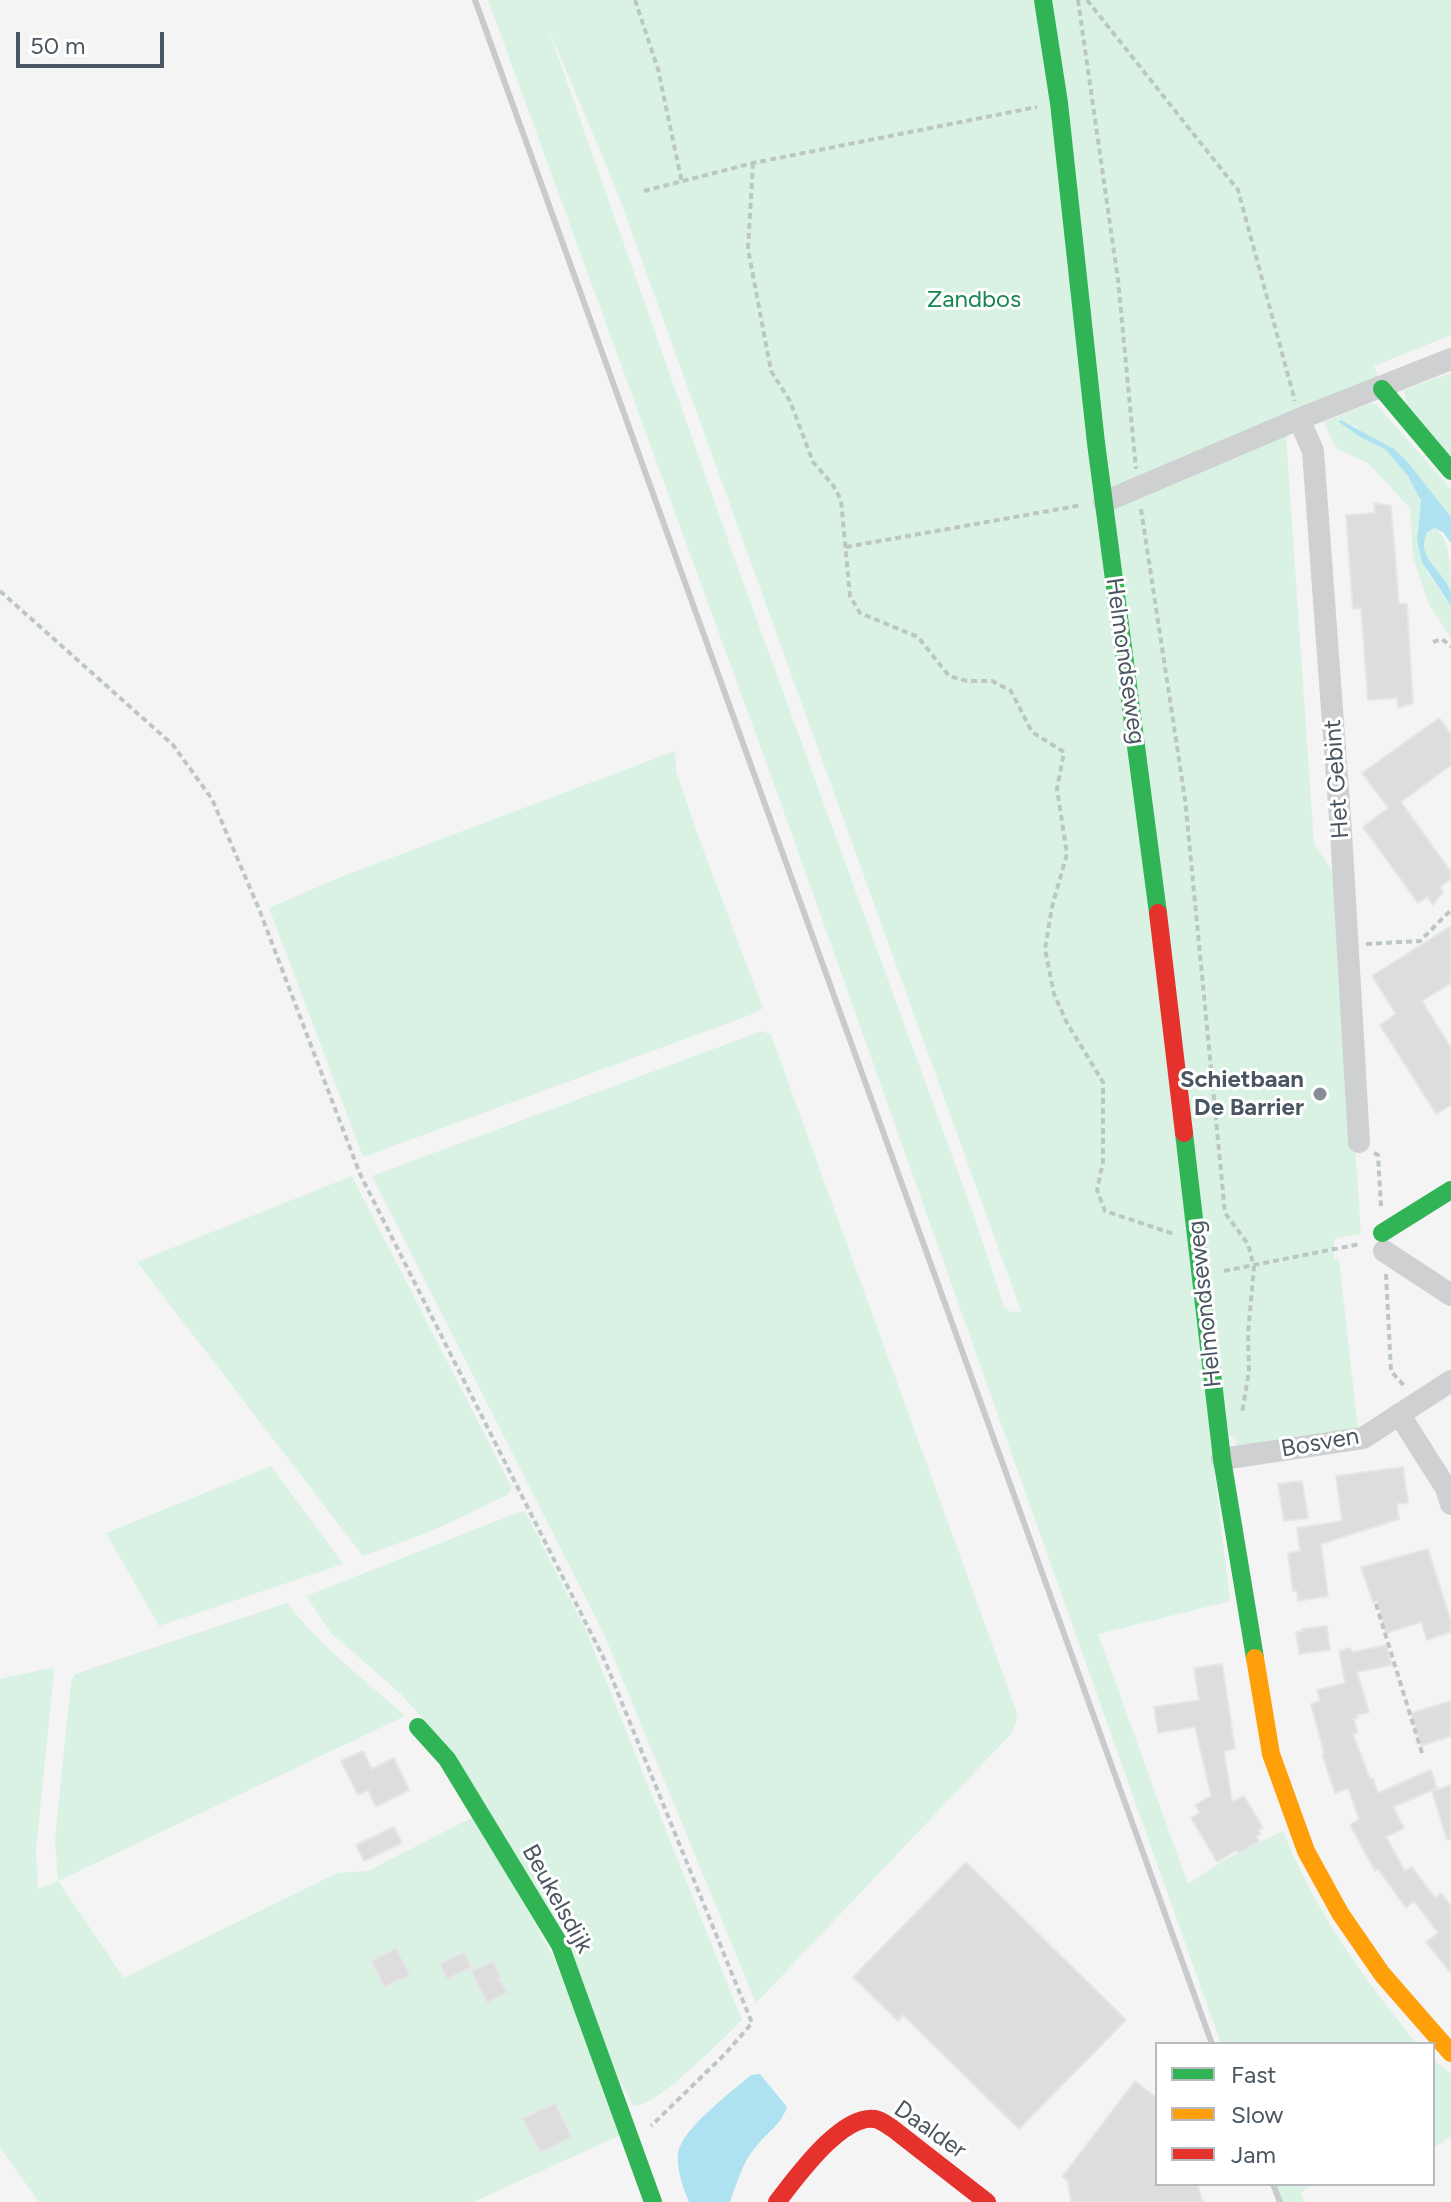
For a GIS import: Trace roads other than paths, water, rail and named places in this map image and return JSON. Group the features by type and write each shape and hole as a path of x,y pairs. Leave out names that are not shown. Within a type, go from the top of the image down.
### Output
{"street":[{"name":"Helmondseweg","path":"1043,0 1059,103 1104,502 1169,998 1222,1459 1271,1754 1306,1851 1340,1913 1382,1974 1448,2045"},
{"path":"1104,502 1299,419 1382,389 1451,359"},
{"path":"1382,389 1451,471"},
{"name":"Het Gebint","path":"1299,419 1313,451 1341,832 1359,1142"},
{"path":"1451,1190 1377,1242 1451,1295"},
{"name":"Bosven","path":"1222,1459 1363,1438 1451,1381"},
{"path":"1399,1414 1446,1488 1451,1504"},
{"name":"Beukelsdijk","path":"418,1727 447,1759 560,1945 653,2202"},
{"name":"Daalder","path":"777,2202 824,2148 852,2123 875,2119 892,2128 987,2202"}],"water":[{"path":"1341,420 1394,449 1451,517 1451,543 1443,532 1434,528 1427,533 1424,542 1427,557 1451,592 1451,606 1422,562 1417,539 1421,501 1408,476 1386,450 1360,437 1339,422"},
{"path":"760,2074 787,2107 784,2113 747,2160 730,2202 689,2202 678,2165 682,2143 698,2122 721,2101 751,2075"}],"railway":[{"path":"475,0 1211,2042"},
{"path":"1274,2186 1280,2202"}],"place":[{"name":"Schietbaan De Barrier","path":"1320,1094"}],"park label":[{"name":"Zandbos","path":"974,300"}]}
